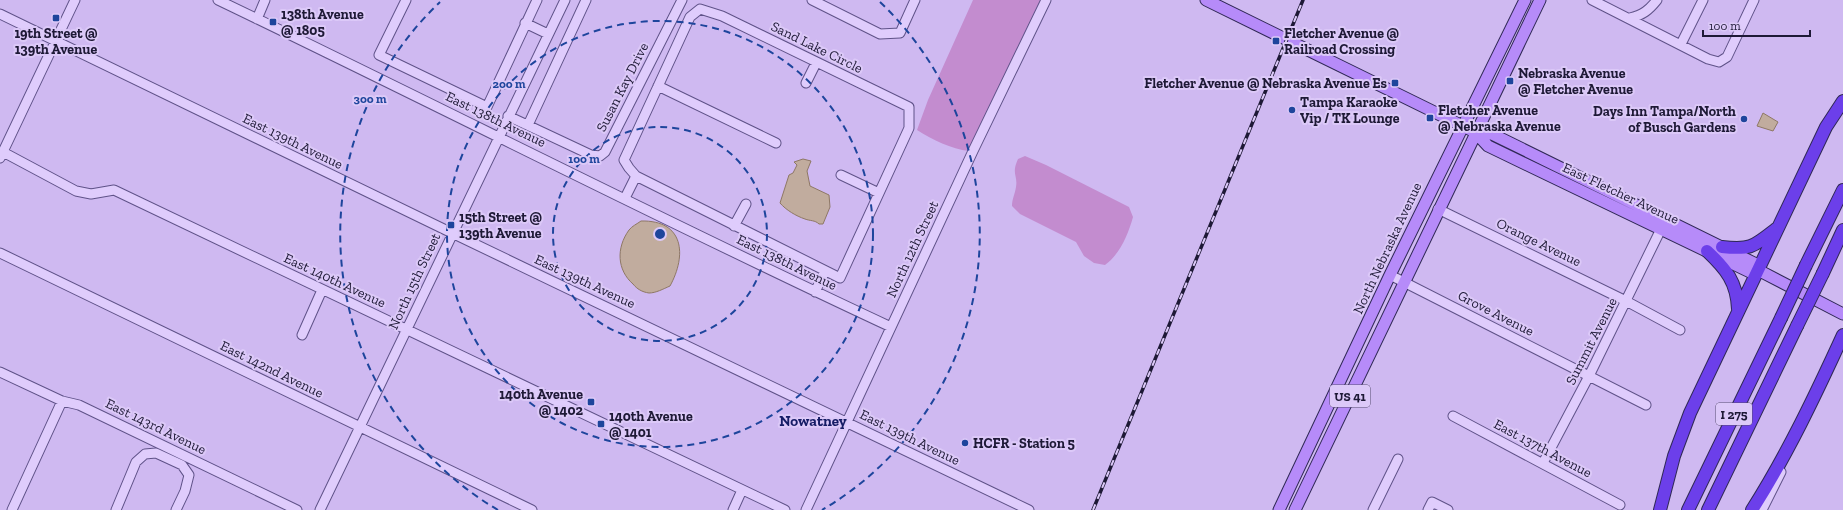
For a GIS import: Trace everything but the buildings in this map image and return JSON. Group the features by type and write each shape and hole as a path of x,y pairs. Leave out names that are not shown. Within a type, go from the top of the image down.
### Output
{"highway":[{"path":"1660,510 1674,456 1684,427 1738,310 1826,127 1843,101"},
{"name":"I 275","path":"1688,510 1843,190"},
{"path":"1722,247 1743,249 1750,247 1767,236 1778,226"},
{"name":"I 275","path":"1708,510 1843,230"},
{"path":"1707,251 1718,261 1732,279 1737,295 1738,310"},
{"path":"1752,510 1826,373 1843,335"},
{"path":"1826,373 1843,357"}],"main road":[{"name":"East Fletcher Avenue","path":"1206,0 1475,132 1492,134 1722,247 1754,263 1758,270 1843,314"},
{"name":"North Nebraska Avenue","path":"1279,510 1390,275 1525,0"},
{"name":"North Nebraska Avenue","path":"1295,510 1438,209 1540,0"},
{"name":"East Fletcher Avenue","path":"1475,132 1488,146 1750,272 1758,270"},
{"path":"1357,382 1353,373 1372,327 1374,311"},
{"path":"1308,482 1322,434 1334,411 1333,395"}],"street":[{"path":"1,155 75,0"},
{"name":"East 138th Avenue","path":"218,0 499,136 815,292 891,327"},
{"path":"257,19 265,0"},
{"path":"406,0 379,55 487,107 537,0"},
{"name":"North 15th Street","path":"320,510 565,0"},
{"path":"528,125 586,0"},
{"name":"Susan Kay Drive","path":"508,116 590,155 600,156 605,152 682,0"},
{"path":"812,0 880,34 900,33 915,0"},
{"name":"North 12th Street","path":"806,510 846,421 1046,0"},
{"path":"1592,0 1607,3 1630,18 1708,59 1719,62 1728,57 1754,0"},
{"path":"1630,18 1639,16 1648,11 1657,0"},
{"path":"1681,44 1703,0"},
{"name":"Sand Lake Circle","path":"700,9 722,16 909,108 909,128 840,278 636,176 624,160 658,86 690,17 700,9"},
{"name":"East 139th Avenue","path":"0,14 452,233 1030,510"},
{"path":"525,23 548,34"},
{"path":"806,82 816,63"},
{"path":"658,86 776,143"},
{"name":"East 140th Avenue","path":"1,155 86,194 114,190 785,510"},
{"path":"841,174 879,193"},
{"path":"625,198 636,176"},
{"path":"734,226 746,204"},
{"name":"Orange Avenue","path":"1438,209 1626,301 1680,330"},
{"name":"Summit Avenue","path":"1543,463 1589,376 1661,229"},
{"name":"East 142nd Avenue","path":"0,253 532,510"},
{"path":"815,292 825,271"},
{"name":"Grove Avenue","path":"1390,275 1646,405"},
{"path":"302,335 322,290"},
{"name":"East 143rd Avenue","path":"0,372 62,401 80,405 297,510"},
{"path":"12,510 62,401"},
{"name":"East 137th Avenue","path":"1453,416 1620,504"},
{"path":"1762,510 1791,451 1790,441"},
{"path":"116,510 136,462 145,454 156,453 182,465 188,475 185,491 176,510"},
{"path":"1374,510 1398,459"},
{"path":"732,510 742,490"},
{"path":"1428,510 1432,502 1448,510"}],"shaded area":[{"path":"973,0 1041,0 969,151 942,144 917,130 928,100"},
{"path":"1763,113 1778,122 1773,131 1757,126"},
{"path":"1025,156 1129,207 1133,217 1129,231 1119,250 1105,265 1094,263 1084,256 1076,242 1020,214 1012,206 1016,187 1016,164 1018,159"},
{"path":"803,159 811,161 807,171 810,186 829,195 830,207 823,224 819,224 798,216 780,203 789,175 793,173 797,165 794,162"},
{"path":"641,221 655,222 666,226 674,233 680,252 679,263 670,286 652,293 646,293 636,287 628,278 621,266 620,251 625,237 633,226"}],"railway":[{"path":"1093,510 1303,0"}],"place":[{"name":"19th Street @ 139th Avenue","path":"56,18"},
{"name":"138th Avenue @ 1805","path":"273,22"},
{"name":"Fletcher Avenue @ Railroad Crossing","path":"1276,41"},
{"name":"Nebraska Avenue @ Fletcher Avenue","path":"1510,81"},
{"name":"Fletcher Avenue @ Nebraska Avenue Es","path":"1395,83"},
{"name":"Tampa Karaoke Vip / TK Lounge","path":"1292,110"},
{"name":"Fletcher Avenue @ Nebraska Avenue","path":"1430,118"},
{"name":"Days Inn Tampa/North of Busch Gardens","path":"1744,119"},
{"name":"15th Street @ 139th Avenue","path":"451,225"},
{"name":"140th Avenue @ 1402","path":"591,402"},
{"name":"140th Avenue @ 1401","path":"601,424"},
{"name":"HCFR - Station 5","path":"965,443"}],"district":[{"name":"Nowatney","path":"813,421"}]}
